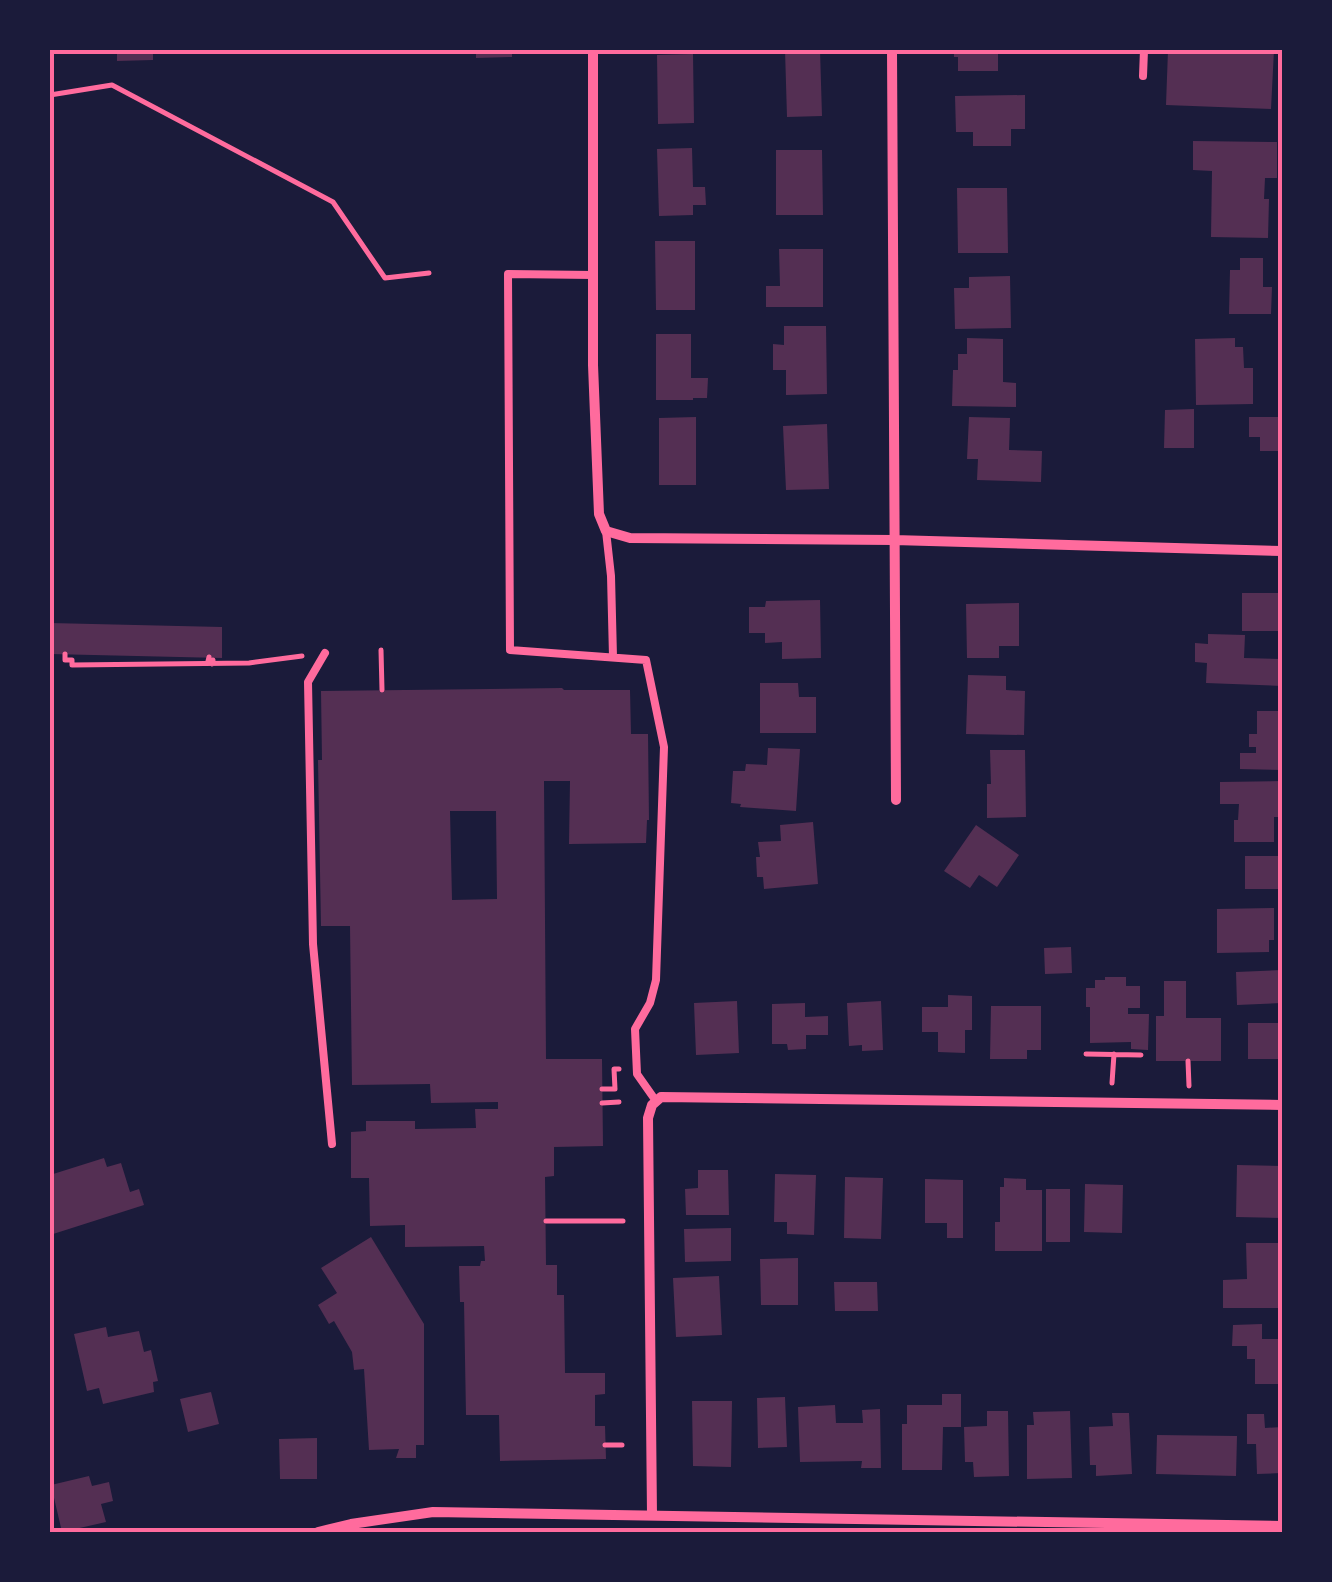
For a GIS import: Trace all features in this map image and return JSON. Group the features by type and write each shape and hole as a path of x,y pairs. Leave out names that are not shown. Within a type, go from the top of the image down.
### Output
{"street":[{"path":"593,50 593,365 599,514 606,531 630,538 894,540 1282,551"},
{"path":"892,50 896,800"},
{"path":"652,1514 648,1118 656,1101 666,1096 1282,1105"},
{"path":"318,1532 433,1512 1282,1526"}],"lane":[{"path":"1144,50 1144,76"},
{"path":"594,275 508,274 510,650 646,660 664,747 656,980 650,1003 635,1029 637,1074 656,1101"},
{"path":"606,531 614,657"},
{"path":"324,653 308,682 313,944 332,1144"}],"path":[{"path":"50,95 112,86 333,202 384,278 429,273"},
{"path":"381,650 382,690"},
{"path":"65,654 65,660 72,660 72,666 211,661 248,664 324,653"},
{"path":"138,664 144,656"},
{"path":"1086,1054 1142,1056"},
{"path":"1112,1083 1114,1054"},
{"path":"1188,1061 1188,1086"},
{"path":"602,1089 614,1089 614,1069 618,1070"},
{"path":"602,1103 619,1102"},
{"path":"546,1221 622,1221"},
{"path":"606,1445 622,1445"}],"building":[{"path":"117,50 153,50 153,60 117,61"},
{"path":"333,50 373,50 373,54 333,54"},
{"path":"476,50 512,50 512,57 476,58"},
{"path":"785,50 820,50 822,116 787,117"},
{"path":"954,50 998,50 998,71 958,71"},
{"path":"1168,50 1274,50 1271,109 1166,105"},
{"path":"693,54 694,123 658,124 657,55"},
{"path":"1025,95 1025,129 1011,129 1011,146 973,146 973,132 956,132 955,96"},
{"path":"1193,141 1277,142 1277,178 1265,178 1268,238 1211,237 1212,171 1193,170"},
{"path":"692,148 693,187 705,187 706,205 693,205 693,215 659,216 657,149"},
{"path":"776,150 822,150 823,215 776,215"},
{"path":"957,188 1007,188 1008,253 958,253"},
{"path":"655,241 695,241 695,310 656,310"},
{"path":"779,249 823,249 823,307 766,307 766,286 780,286"},
{"path":"1240,258 1263,258 1263,287 1272,287 1271,314 1229,314 1230,270 1240,270"},
{"path":"1010,276 1011,328 955,329 954,288 969,288 969,277"},
{"path":"784,326 826,326 827,394 786,395 786,370 773,370 773,344 784,345"},
{"path":"656,334 691,334 691,378 708,378 707,398 656,400"},
{"path":"967,338 1003,339 1003,382 1016,383 1016,407 952,406 953,370 958,370 958,354 967,354"},
{"path":"1235,338 1235,347 1243,347 1244,368 1253,368 1253,404 1196,405 1195,339"},
{"path":"1194,409 1194,448 1164,448 1165,410"},
{"path":"696,417 696,485 659,485 659,418"},
{"path":"969,417 1010,418 1009,450 1042,451 1041,482 977,480 978,459 967,459"},
{"path":"1249,417 1282,417 1282,451 1260,451 1260,437 1249,437"},
{"path":"827,424 829,489 786,490 783,426"},
{"path":"1242,593 1282,593 1282,631 1242,631"},
{"path":"820,600 821,658 782,659 782,642 765,643 765,633 749,633 749,607 765,607 766,601"},
{"path":"1019,603 1019,646 999,646 999,658 967,658 966,604"},
{"path":"50,623 222,627 222,658 50,654"},
{"path":"1208,634 1245,635 1244,658 1282,659 1282,686 1206,683 1207,663 1195,662 1195,643 1208,644"},
{"path":"968,675 1006,676 1006,690 1025,691 1024,735 966,734"},
{"path":"760,683 798,683 799,697 816,697 816,733 760,733"},
{"path":"630,690 631,734 648,734 646,843 569,844 570,781 544,781 546,1059 602,1059 603,1146 554,1147 554,1176 545,1177 546,1265 557,1265 557,1295 564,1295 565,1373 605,1373 605,1394 595,1395 595,1426 605,1426 606,1459 500,1461 499,1415 466,1415 464,1302 460,1302 459,1266 480,1266 485,1261 484,1246 405,1247 405,1225 370,1226 369,1178 351,1178 351,1132 366,1131 366,1121 415,1121 415,1129 476,1128 475,1109 498,1109 498,1102 431,1103 430,1084 352,1085 350,926 321,926 321,691","holes":["450,811 496,811 497,899 452,900"]},
{"path":"1257,711 1282,711 1282,770 1240,769 1240,753 1256,753 1256,747 1249,747 1249,734 1257,734"},
{"path":"768,748 800,749 796,811 731,803 733,771 745,771 746,764 767,765"},
{"path":"990,750 1025,750 1026,817 987,818"},
{"path":"1282,781 1282,817 1274,817 1274,842 1234,842 1239,804 1220,804 1220,782"},
{"path":"813,822 818,884 764,889 763,877 757,877 758,842 781,841 780,825"},
{"path":"976,825 1019,855 997,887 979,875 970,888 944,871"},
{"path":"1245,856 1282,856 1282,889 1245,889"},
{"path":"1274,908 1274,940 1269,940 1269,952 1217,953 1217,909"},
{"path":"1071,947 1072,973 1045,974 1044,948"},
{"path":"1282,970 1282,1003 1237,1005 1236,972"},
{"path":"1126,977 1126,986 1140,986 1140,1008 1128,1008 1128,1014 1149,1014 1148,1050 1131,1049 1131,1042 1090,1043 1086,988 1095,988 1095,980"},
{"path":"1164,981 1186,981 1186,1018 1221,1018 1221,1061 1156,1061 1156,1016 1164,1016"},
{"path":"948,995 972,996 972,1030 965,1030 965,1053 938,1052 938,1032 922,1032 922,1007 948,1007"},
{"path":"737,1001 739,1053 696,1055 694,1003"},
{"path":"881,1001 883,1050 862,1051 862,1045 849,1046 847,1003"},
{"path":"805,1003 805,1017 828,1016 828,1035 806,1035 806,1049 788,1050 787,1044 772,1044 772,1004"},
{"path":"991,1006 1041,1006 1041,1050 1027,1050 1027,1059 990,1059"},
{"path":"1248,1023 1282,1023 1282,1059 1248,1059"},
{"path":"104,1158 107,1167 121,1163 130,1192 139,1189 144,1205 50,1235 50,1175"},
{"path":"1237,1165 1282,1166 1282,1218 1236,1217"},
{"path":"698,1170 728,1170 729,1215 686,1215 685,1189 698,1188"},
{"path":"775,1174 816,1175 814,1235 787,1234 787,1222 774,1222"},
{"path":"845,1177 883,1178 881,1239 844,1238"},
{"path":"1004,1178 1026,1179 1026,1190 1042,1190 1042,1251 995,1251 995,1222 1000,1222 1000,1187 1004,1187"},
{"path":"925,1179 963,1180 963,1238 947,1238 947,1223 925,1223"},
{"path":"1085,1184 1123,1185 1122,1233 1084,1232"},
{"path":"1046,1189 1070,1189 1070,1242 1046,1242"},
{"path":"731,1228 731,1261 685,1262 684,1229"},
{"path":"371,1237 424,1324 424,1445 416,1445 416,1458 396,1458 399,1449 369,1450 364,1369 354,1370 352,1352 334,1321 329,1324 318,1305 337,1293 321,1268"},
{"path":"1246,1243 1282,1243 1282,1308 1223,1308 1223,1280 1247,1279"},
{"path":"798,1258 798,1305 761,1305 760,1259"},
{"path":"719,1276 722,1335 676,1337 673,1278"},
{"path":"834,1282 877,1282 878,1311 835,1311"},
{"path":"1262,1324 1262,1339 1282,1339 1282,1384 1255,1384 1255,1359 1247,1359 1247,1346 1232,1346 1233,1325"},
{"path":"106,1327 108,1337 139,1331 144,1352 151,1350 158,1381 153,1382 154,1392 103,1404 99,1388 87,1391 74,1334"},
{"path":"211,1392 219,1424 188,1432 180,1399"},
{"path":"942,1394 961,1394 961,1427 943,1427 942,1470 902,1470 902,1424 907,1424 907,1405 942,1405"},
{"path":"785,1397 787,1447 758,1448 757,1398"},
{"path":"692,1401 732,1401 731,1467 693,1466"},
{"path":"835,1405 836,1423 863,1423 862,1410 880,1409 881,1468 861,1468 862,1461 800,1462 798,1407"},
{"path":"987,1411 1008,1411 1009,1476 974,1477 973,1462 965,1462 964,1427 987,1426"},
{"path":"1070,1411 1072,1478 1027,1479 1027,1425 1034,1425 1033,1412"},
{"path":"1112,1413 1129,1413 1132,1474 1096,1476 1096,1465 1090,1465 1089,1427 1113,1426"},
{"path":"1247,1414 1264,1414 1265,1428 1282,1427 1282,1473 1257,1474 1256,1444 1247,1444"},
{"path":"1157,1435 1237,1436 1236,1476 1156,1474"},
{"path":"317,1438 317,1479 280,1479 279,1439"},
{"path":"89,1476 92,1486 109,1482 113,1501 101,1504 106,1522 62,1532 51,1485"}]}
